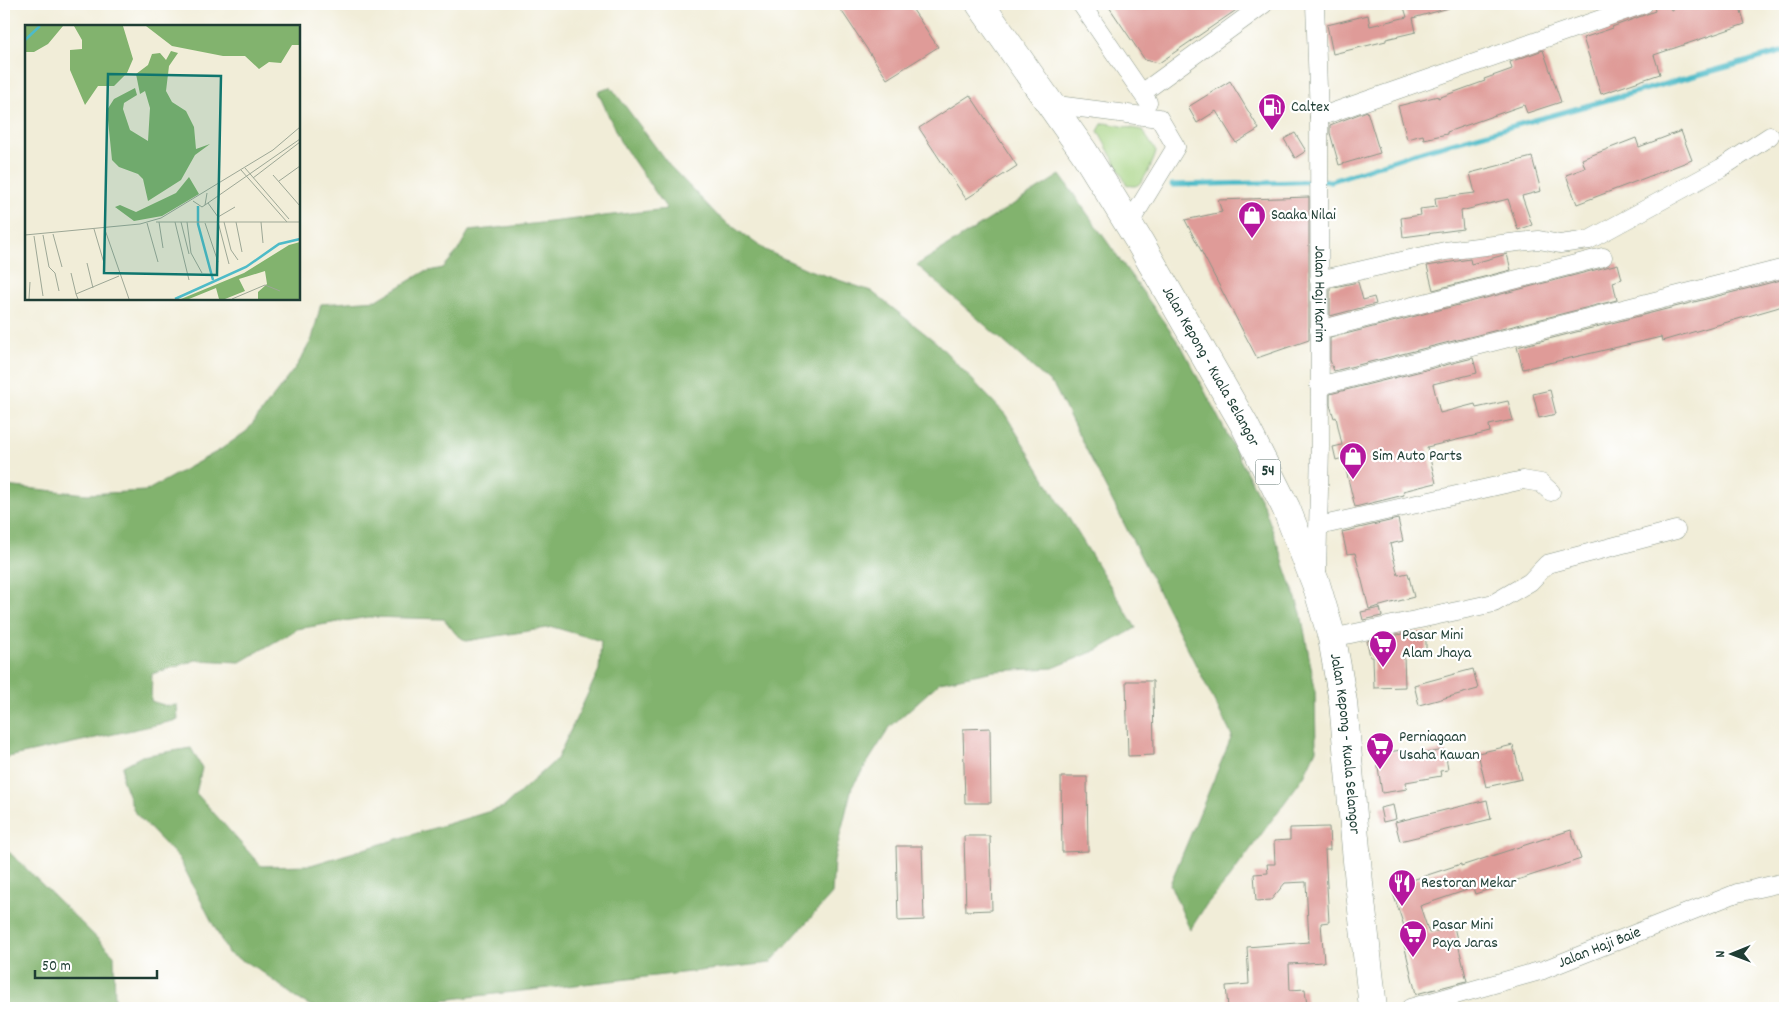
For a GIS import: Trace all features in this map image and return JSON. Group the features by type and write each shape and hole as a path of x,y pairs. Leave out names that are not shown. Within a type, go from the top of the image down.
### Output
{"highway":[{"name":"Jalan Kepong - Kuala Selangor","path":"980,4 1084,152 1129,224 1245,426 1286,508 1316,584 1332,638 1343,702 1359,883 1373,1008"}],"street":[{"path":"1081,4 1159,118 1176,147 1129,224"},
{"path":"1142,93 1264,4"},
{"name":"Jalan Haji Karim","path":"1316,584 1319,526 1319,117 1317,4"},
{"path":"1319,117 1644,4"},
{"path":"1049,104 1159,118"},
{"path":"1319,280 1445,251 1539,240 1560,244 1589,240 1721,168 1770,136"},
{"path":"1319,330 1603,256"},
{"path":"1319,386 1785,268"},
{"path":"1319,526 1523,480 1541,483 1550,492"},
{"path":"1332,638 1494,603 1530,582 1547,564 1676,530"},
{"name":"Jalan Haji Baie","path":"1410,1008 1543,970 1737,893 1785,882"}],"green space":[{"path":"611,87 669,165 718,216 765,250 809,270 871,291 937,343 1005,414 1136,628 1097,650 1053,668 994,671 940,682 890,727 852,787 834,860 832,894 770,963 371,1008 315,1008 298,999 257,968 228,953 179,858 135,813 122,779 123,766 142,756 191,748 202,768 196,793 261,866 311,865 504,807 557,759 599,670 601,641 553,627 466,641 456,634 444,619 368,617 297,629 240,662 196,660 152,674 151,701 167,706 177,705 178,720 4,758 4,486 87,494 146,491 220,450 247,431 298,364 312,339 321,304 377,300 424,272 443,268 457,252 469,231 667,209 620,141 598,92"},
{"path":"1106,123 1142,130 1156,151 1150,168 1138,185 1127,185 1098,131 1102,124"},
{"path":"1060,175 1183,349 1264,506 1301,613 1315,689 1316,750 1304,776 1230,877 1206,905 1190,930 1170,884 1232,736 1054,386 917,265"},
{"path":"4,847 114,955 115,1008 4,1008"}],"building":[{"path":"837,4 909,4 938,47 887,79"},
{"path":"1107,4 1245,4 1159,63 1145,60"},
{"path":"1403,4 1449,4 1449,8 1413,18 1416,32 1333,54 1327,25 1368,15 1370,26 1407,17"},
{"path":"1669,4 1671,10 1689,4 1739,4 1745,24 1654,55 1660,74 1601,94 1583,38 1655,11 1654,7"},
{"path":"1543,50 1561,102 1527,113 1524,105 1447,132 1447,134 1424,139 1423,135 1407,139 1398,106 1438,96 1438,98 1485,81 1484,79 1512,69 1510,62"},
{"path":"1230,81 1259,129 1236,143 1216,111 1197,123 1188,107"},
{"path":"970,95 1017,166 966,199 919,128"},
{"path":"1367,111 1380,153 1339,165 1330,133 1330,125"},
{"path":"1681,131 1692,160 1577,204 1566,175 1585,168 1582,159 1636,138 1639,147"},
{"path":"1295,133 1306,151 1295,158 1284,139"},
{"path":"1532,157 1541,191 1522,196 1532,225 1518,230 1508,199 1461,211 1463,229 1403,237 1401,218 1421,215 1420,209 1436,207 1435,198 1475,193 1470,173"},
{"path":"1309,197 1309,340 1257,358 1185,220 1222,212 1218,200"},
{"path":"1507,254 1511,270 1433,290 1427,266 1470,259 1471,264"},
{"path":"1618,264 1622,279 1613,282 1617,300 1334,371 1330,360 1330,338"},
{"path":"1785,279 1785,305 1662,341 1661,337 1523,369 1517,347"},
{"path":"1358,282 1363,300 1374,297 1376,304 1330,316 1330,288"},
{"path":"1473,358 1477,373 1433,384 1440,413 1475,404 1476,408 1508,401 1513,420 1489,425 1490,432 1427,447 1436,483 1403,491 1404,495 1355,507 1343,458 1336,460 1333,447 1342,445 1336,417 1334,418 1330,405 1330,394"},
{"path":"1550,390 1556,414 1539,418 1533,394"},
{"path":"1398,519 1403,541 1390,544 1398,575 1408,573 1414,597 1369,609 1355,553 1347,554 1342,532"},
{"path":"1380,608 1382,616 1363,620 1361,612"},
{"path":"1426,632 1426,654 1404,655 1405,687 1374,688 1373,657 1370,657 1367,641 1407,633"},
{"path":"1473,669 1478,689 1419,705 1414,685"},
{"path":"1126,681 1153,681 1154,755 1128,756"},
{"path":"990,728 991,803 965,803 963,729"},
{"path":"1513,745 1522,779 1486,787 1478,753"},
{"path":"1401,750 1402,757 1445,750 1448,770 1440,771 1441,776 1406,782 1407,789 1382,793 1376,754"},
{"path":"1061,777 1087,777 1088,851 1062,852"},
{"path":"1487,800 1491,819 1400,841 1395,822"},
{"path":"1393,805 1396,819 1383,822 1380,808"},
{"path":"1329,827 1330,850 1325,850 1329,922 1321,923 1324,962 1289,964 1290,990 1305,989 1307,1006 1228,1008 1226,986 1249,984 1247,947 1309,942 1306,882 1285,883 1271,900 1256,901 1254,874 1268,873 1267,864 1275,864 1274,841 1290,840 1290,828"},
{"path":"1571,830 1581,859 1475,894 1473,888 1420,906 1429,933 1454,927 1467,981 1416,994 1403,940 1408,938 1391,887"},
{"path":"964,836 990,836 992,910 966,911"},
{"path":"896,846 922,846 924,920 898,921"}],"waterway":[{"path":"1172,185 1332,181 1412,154 1785,51"}],"place":[{"name":"Caltex","path":"1272,131"},
{"name":"Saaka Nilai","path":"1252,239"},
{"name":"Sim Auto Parts","path":"1353,480"},
{"name":"Pasar Mini Alam Jhaya","path":"1383,668"},
{"name":"Perniagaan Usaha Kawan","path":"1380,770"},
{"name":"Restoran Mekar","path":"1402,907"},
{"name":"Pasar Mini Paya Jaras","path":"1413,958"}]}
